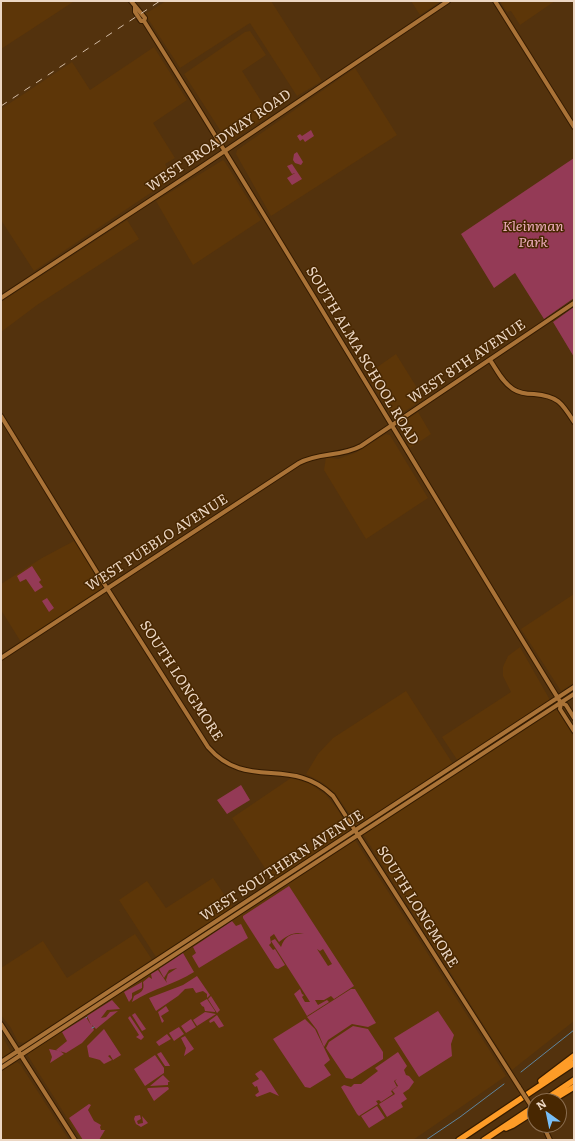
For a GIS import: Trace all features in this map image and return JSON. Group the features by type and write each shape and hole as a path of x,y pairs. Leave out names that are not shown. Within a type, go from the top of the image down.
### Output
{"highway":[{"path":"495,1116 574,1056"},
{"path":"459,1140 574,1063"},
{"path":"555,1093 574,1080"},
{"path":"564,1093 574,1087"},
{"path":"484,1140 527,1111"},
{"path":"500,1129 514,1125 527,1117"}],"main road":[{"name":"SOUTH ALMA SCHOOL ROAD","path":"131,1 135,7 135,12 141,21 144,21 226,150 391,426 560,703 560,709 574,731"},
{"name":"WEST BROADWAY ROAD","path":"1,298 226,150 448,1"},
{"path":"495,1 574,127"},
{"name":"WEST 8TH AVENUE","path":"328,455 344,453 358,448 574,303"},
{"path":"490,360 504,382 510,387 520,392 555,398 565,407 574,422"},
{"name":"SOUTH LONGMORE","path":"1,416 107,588 204,740 215,754 230,765 255,773 293,774 314,781 336,800 527,1100"},
{"name":"WEST PUEBLO AVENUE","path":"1,658 299,463 313,457 328,455"},
{"name":"WEST SOUTHERN AVENUE","path":"1,1068 294,876 574,687"},
{"name":"WEST SOUTHERN AVENUE","path":"1,1062 316,856 357,833 574,694"},
{"name":"SOUTH ALMA SCHOOL ROAD","path":"560,703 566,705 574,718"},
{"path":"294,876 296,872 315,860 316,856"},
{"path":"65,1026 81,1012 82,1009"},
{"path":"1,1024 75,1140"}],"shaded area":[{"path":"1,1 78,1 73,2 1,49"},
{"path":"166,1 271,1 322,81 297,96 250,23 180,68 145,14"},
{"path":"411,1 441,1 420,15"},
{"path":"500,1 555,1 520,25 511,11 507,12"},
{"path":"250,31 266,55 242,71 270,115 230,141 227,141 184,74 245,32"},
{"path":"154,47 187,100 153,123 175,158 165,164 173,178 34,271 1,220 1,109 72,62 90,90"},
{"path":"355,68 397,135 271,216 236,154 237,150"},
{"path":"223,160 261,220 193,265 156,201"},
{"path":"127,220 139,239 37,305 1,332 1,302"},
{"path":"396,354 424,399 394,418 366,375"},
{"path":"418,412 431,434 410,448 398,426"},
{"path":"386,434 390,435 428,498 366,539 324,470 326,457 338,459 355,453"},
{"path":"74,541 103,586 103,589 21,642 1,610 1,584 42,558"},
{"path":"574,594 574,683 561,691 521,629"},
{"path":"520,647 550,700 458,761 442,737 511,692 503,676 503,667 508,656"},
{"path":"406,691 453,764 393,805 357,825 335,793 323,783 306,774 318,754 333,738"},
{"path":"554,710 558,711 574,737 574,1021 512,1070 363,834 527,726"},
{"path":"291,778 309,783 326,795 338,810 350,832 274,882 232,818"},
{"path":"355,840 506,1076 413,1140 81,1140 28,1056 28,1053 291,880"},
{"path":"213,878 234,909 156,957 119,900 147,881 166,908"},
{"path":"135,934 151,958 151,962 54,1026 24,1043 18,1042 11,1028 1,1015 1,968 43,941 67,978"},
{"path":"1,1034 11,1052 9,1055 1,1059"},
{"path":"17,1062 20,1064 69,1140 1,1140 1,1071"}],"green space":[{"path":"311,130 314,136 305,142 303,139 300,141 297,136 300,134 302,136"},
{"path":"297,152 303,162 301,165 295,163 293,160 294,154"},
{"name":"Kleinman Park","path":"574,158 574,298 544,319 515,273 494,288 461,234"},
{"path":"292,164 302,179 292,185 287,178 295,173 292,174 287,166"},
{"path":"574,307 574,357 553,322"},
{"path":"32,566 41,580 39,582 43,587 35,592 26,579 20,582 17,576"},
{"path":"47,598 54,608 49,612 42,601"},
{"path":"241,785 250,800 227,814 217,800"},
{"path":"289,886 354,986 334,999 331,996 324,1000 315,1000 318,1005 327,1000 329,1002 307,1016 294,994 300,989 304,995 302,997 305,1002 310,1002 271,941 275,939 281,947 287,937 296,934 304,934 300,933 294,934 288,936 279,942 274,934 270,937 271,943 269,945 273,950 275,949 285,965 278,969 275,968 243,916","holes":["317,949 320,951 323,949 332,964 328,966"]},
{"path":"232,921 236,926 241,924 248,938 199,968 192,956 196,953 193,947"},
{"path":"183,953 194,972 132,1002 134,996 143,989 143,982 149,977 152,979 151,974 158,970 167,983 166,980 168,974 177,968 169,970 164,978 159,969"},
{"path":"197,976 210,995 207,998 207,994 203,991 196,993 193,988 185,989 178,996 156,1011 149,998 183,985"},
{"path":"142,982 142,988 132,993 132,998 129,1002 124,992"},
{"path":"351,989 355,989 376,1023 368,1027 352,1024 328,1040 324,1047 317,1030 307,1017"},
{"path":"211,996 220,1010 217,1013 208,999"},
{"path":"207,999 215,1012 205,1011 204,1007 200,1003"},
{"path":"112,1000 120,1009 107,1010 101,1018 106,1017 110,1012 118,1011 96,1029 92,1025 94,1030 82,1043 66,1053 56,1050 67,1041 62,1032 86,1017 91,1025 87,1016"},
{"path":"166,1006 169,1011 161,1016 164,1021 162,1023 158,1012"},
{"path":"438,1011 454,1035 451,1044 452,1056 419,1077 394,1038"},
{"path":"205,1012 216,1014 197,1026 193,1020"},
{"path":"135,1013 146,1029 142,1031 132,1015"},
{"path":"217,1015 224,1026 219,1028 214,1021 210,1023 209,1021"},
{"path":"130,1016 144,1037 141,1040 136,1037 139,1035 128,1018"},
{"path":"191,1019 196,1027 186,1033 181,1026"},
{"path":"305,1019 315,1029 330,1060 324,1065 331,1075 310,1088 305,1087 273,1039"},
{"path":"353,1026 368,1029 383,1052 383,1059 352,1079 346,1078 326,1048 329,1042"},
{"path":"179,1027 184,1034 174,1041 169,1033"},
{"path":"104,1029 121,1055 113,1060 110,1055 108,1056 112,1060 104,1064 100,1060 89,1057 87,1046"},
{"path":"167,1034 171,1039 159,1046 156,1042"},
{"path":"185,1036 194,1049 184,1056 186,1048 181,1038"},
{"path":"49,1049 60,1051 64,1054 50,1063 52,1057"},
{"path":"161,1052 170,1066 165,1066 157,1054"},
{"path":"398,1052 407,1066 404,1070 406,1075 409,1076 414,1082 409,1089 403,1093 407,1099 401,1103 403,1107 387,1117 379,1104 395,1094 392,1090 391,1091 393,1094 381,1102 379,1100 376,1101 378,1104 359,1116 341,1087 344,1085 351,1087 354,1084 361,1084 378,1071 375,1068"},
{"path":"155,1055 164,1068 164,1073 145,1086 134,1069"},
{"path":"261,1070 279,1096 270,1092 257,1097 255,1095 259,1092 257,1086 255,1087 252,1083 259,1079 255,1074"},
{"path":"163,1075 170,1082 168,1082 168,1085 150,1086"},
{"path":"168,1087 169,1089 154,1101 147,1089 148,1088"},
{"path":"89,1104 91,1105 88,1110 94,1121 101,1125 101,1130 105,1130 99,1140 83,1140 69,1118"},
{"path":"377,1106 385,1118 369,1128 361,1116"},
{"path":"140,1115 141,1119 137,1121 138,1124 143,1123 142,1116 148,1123 141,1127 136,1124 134,1119 135,1116"}],"waterway":[{"path":"521,1072 574,1030"},
{"path":"426,1140 504,1084"}],"railway":[{"path":"1,106 160,1"}]}
